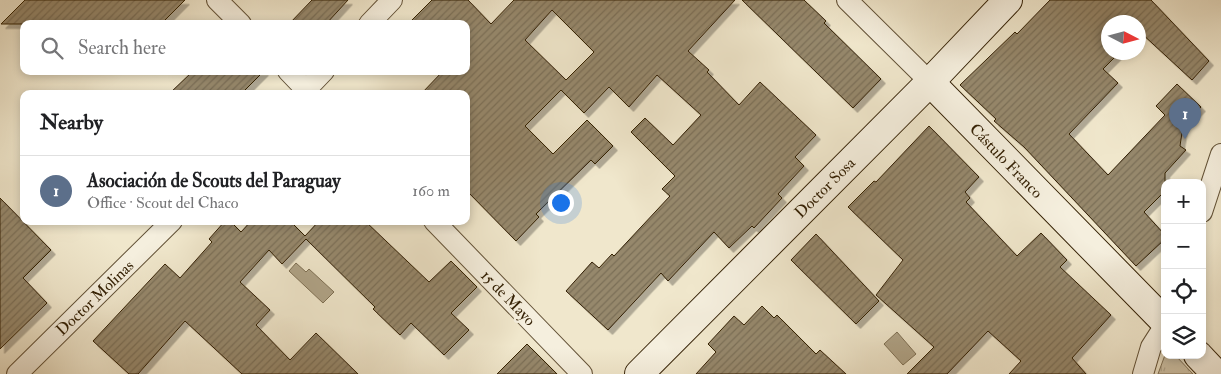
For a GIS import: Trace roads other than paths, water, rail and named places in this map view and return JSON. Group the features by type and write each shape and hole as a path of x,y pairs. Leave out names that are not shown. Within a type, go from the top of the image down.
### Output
{"street":[{"path":"217,0 237,20"},
{"path":"373,20 392,0"},
{"name":"Cástulo Franco","path":"847,0 930,82 1161,320"},
{"name":"Doctor Sosa","path":"639,374 930,82 1008,0"},
{"path":"291,75 304,90"},
{"path":"308,90 321,75"},
{"path":"1206,200 1221,154"},
{"name":"Doctor Molinas","path":"17,374 168,225"},
{"name":"15 de Mayo","path":"438,225 582,374"},
{"path":"1143,374 1152,347 1161,331"},
{"path":"1202,359 1216,374"}],"place":[{"name":"Asociación de Scouts del Paraguay","path":"1185,139"}]}
